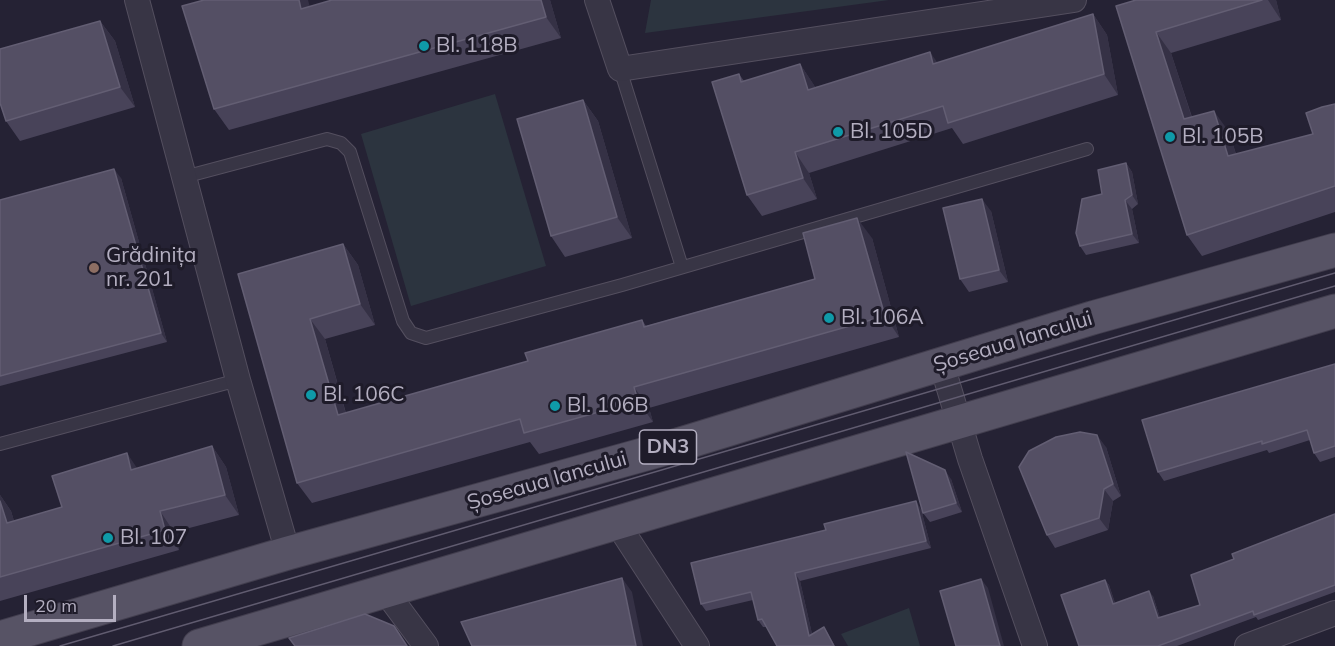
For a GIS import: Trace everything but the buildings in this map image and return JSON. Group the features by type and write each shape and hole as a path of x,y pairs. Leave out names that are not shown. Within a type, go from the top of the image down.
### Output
{"main road":[{"name":"Șoseaua Iancului","path":"0,638 288,554 670,447 1092,318 1335,250"},
{"path":"199,646 1335,311"}],"street":[{"path":"137,0 238,380 288,554"},
{"path":"597,0 620,69 1074,0"},
{"path":"942,365 1035,646"},
{"path":"617,523 697,646"},
{"path":"386,592 426,646"},
{"path":"1247,646 1335,613"}],"lane":[{"path":"620,69 682,267"},
{"path":"184,177 327,139 341,143 350,153 403,321 411,333 426,338 682,267 1087,148"},
{"path":"0,444 238,380"}],"shaded area":[{"path":"651,0 889,0 645,33"},
{"path":"495,94 546,266 411,306 361,134"},
{"path":"909,608 920,646 848,646 841,634"}],"tram line":[{"path":"60,646 1335,273"},
{"path":"113,646 1335,286"}],"place":[{"name":"Bl. 118B","path":"424,46"},
{"name":"Bl. 105D","path":"838,132"},
{"name":"Bl. 105B","path":"1170,137"},
{"name":"Grădinița nr. 201","path":"94,268"},
{"name":"Bl. 106A","path":"829,318"},
{"name":"Bl. 106C","path":"311,395"},
{"name":"Bl. 106B","path":"555,406"},
{"name":"Bl. 107","path":"108,538"}]}
